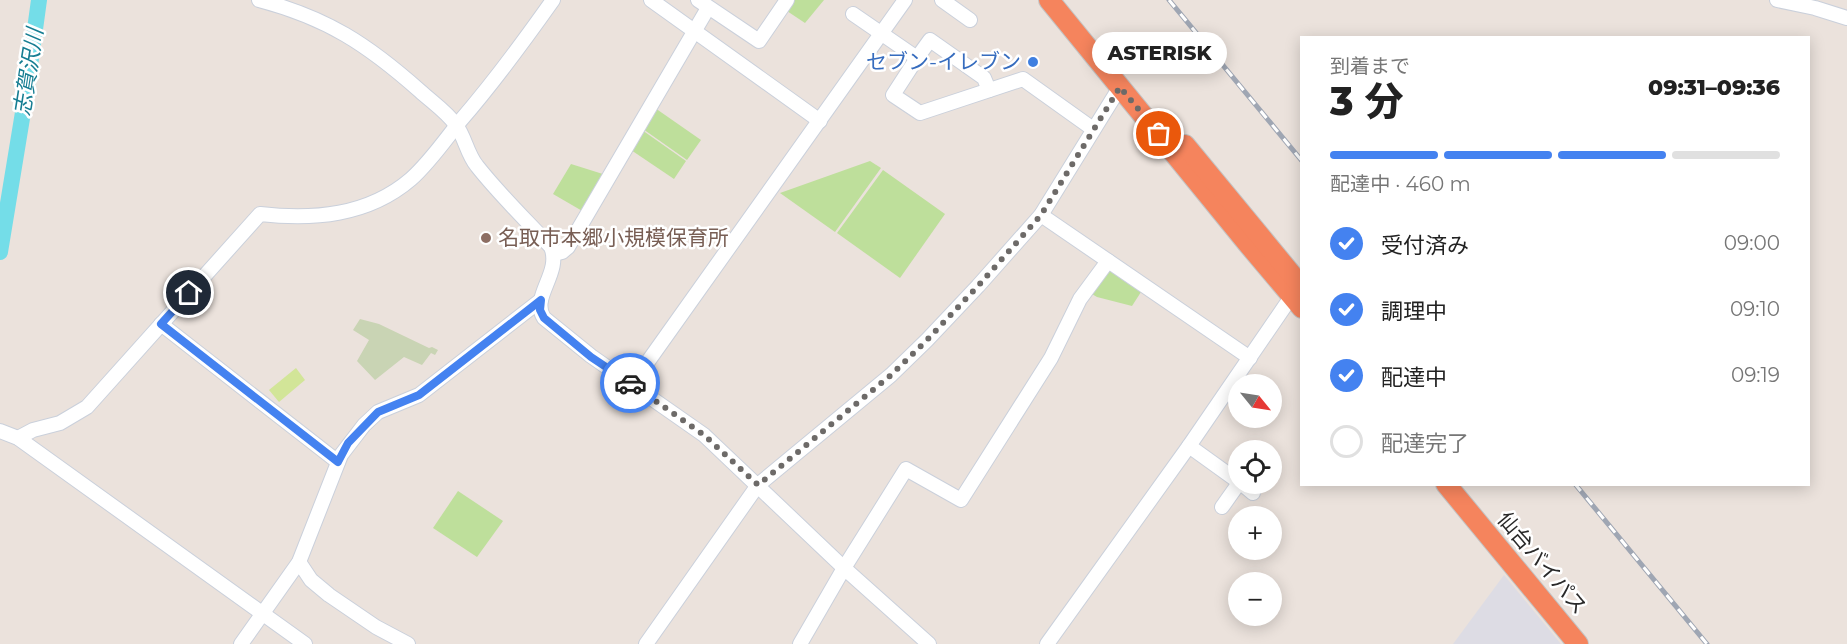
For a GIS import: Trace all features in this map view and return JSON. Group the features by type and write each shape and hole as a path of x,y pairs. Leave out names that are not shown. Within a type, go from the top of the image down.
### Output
{"highway":[{"path":"1049,0 1120,87 1300,295"},
{"path":"1065,0 1300,295"},
{"name":"仙台バイパス","path":"1448,486 1578,644"},
{"name":"仙台バイパス","path":"1464,486 1593,644"}],"street":[{"path":"259,0 325,22 349,36 375,53 403,76 457,126 475,164 551,246 554,263 541,300 540,310 544,318 591,357 704,435 844,568 929,644"},
{"path":"18,438 33,430 60,423 87,407 260,214 288,217 325,216 355,209 372,202 392,193 411,179 494,82 553,0"},
{"path":"651,0 819,121"},
{"path":"554,254 568,247 694,31 703,4 759,41 787,0"},
{"path":"632,384 905,0"},
{"path":"942,0 970,20"},
{"path":"1777,0 1847,18"},
{"path":"853,14 917,58"},
{"path":"989,90 984,78 930,40 893,95 920,113 1023,79 1093,129"},
{"path":"646,644 758,485 891,375 978,286 1041,215 1120,87"},
{"path":"1041,215 1250,358"},
{"path":"800,644 906,469 961,500 1051,358 1080,299 1108,261"},
{"path":"1047,644 1250,358 1300,295"},
{"path":"241,644 299,562 338,462 348,443 378,412 419,395 541,300"},
{"path":"161,324 338,462"},
{"path":"0,431 18,438 304,644"},
{"path":"1189,446 1228,474"},
{"path":"1222,507 1231,494"},
{"path":"299,562 311,580 329,595 376,627 408,644"}],"shaded area":[{"path":"1504,575 1561,644 1453,644"}],"green space":[{"path":"795,0 824,0 805,23 787,11"},
{"path":"655,108 701,140 687,160 643,129"},
{"path":"642,130 686,161 674,179 631,150"},
{"path":"870,161 881,168 835,232 780,193"},
{"path":"571,164 606,175 584,212 553,194"},
{"path":"883,170 945,214 900,278 837,233"},
{"path":"1110,270 1141,292 1132,306 1092,294"},
{"path":"360,319 379,324 438,350 435,355 431,353 422,365 404,357 375,380 357,361 369,340 353,330"},
{"path":"296,368 305,380 279,402 269,390"},
{"path":"458,491 503,521 477,557 433,528"}],"waterway":[{"name":"志賀沢川","path":"0,252 39,0"}],"railway":[{"path":"1169,0 1300,159"},
{"path":"1577,486 1707,644"}],"way so far":[{"path":"630,383 704,435 758,485 891,375 978,286 1041,215 1120,87 1159,134"}],"place":[{"name":"セブン-イレブン","path":"1033,62"},
{"name":"ASTERISK","path":"1159,134"},
{"name":"名取市本郷小規模保育所","path":"486,238"}],"route":[{"path":"189,293 161,324 338,462 348,443 378,412 419,395 541,300 540,310 544,318 591,357 630,383"}]}
